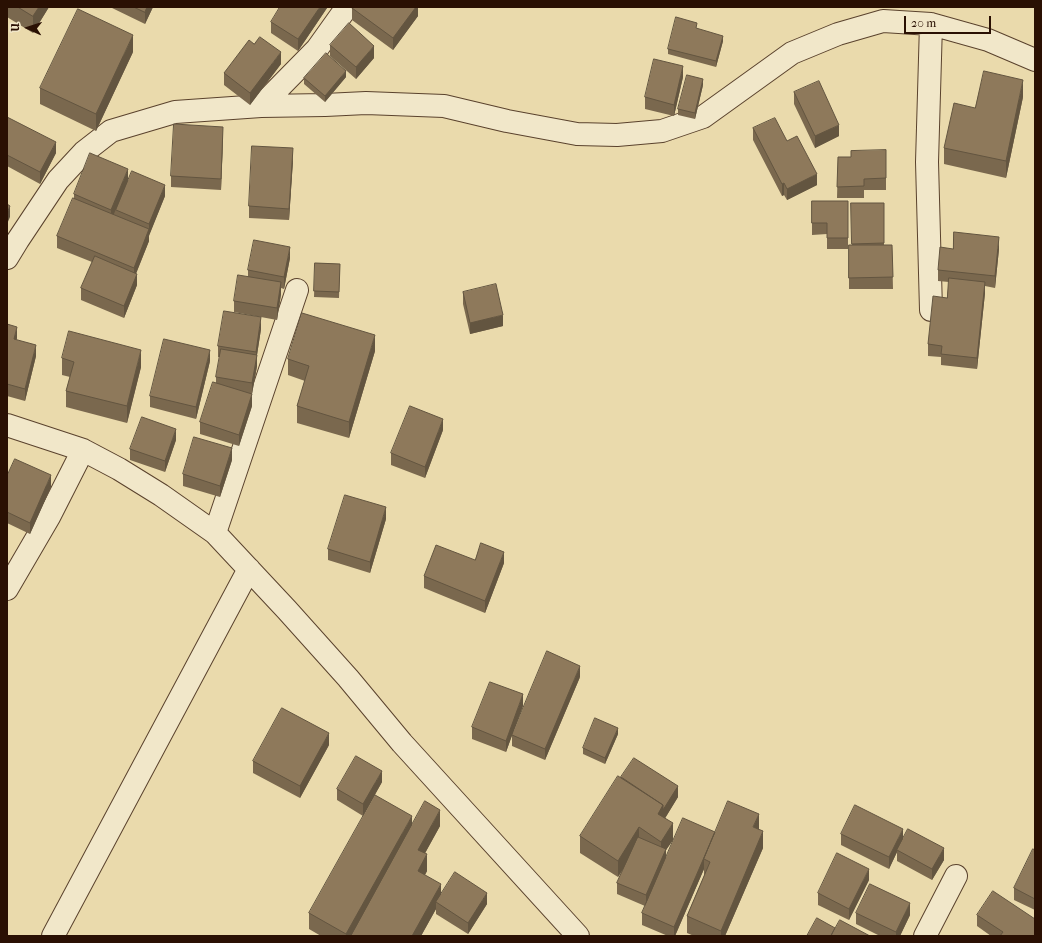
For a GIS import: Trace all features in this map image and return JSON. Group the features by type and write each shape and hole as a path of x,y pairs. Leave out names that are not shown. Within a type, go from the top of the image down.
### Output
{"street":[{"path":"261,106 317,48 347,7"},
{"path":"7,258 58,180 84,152 111,131 175,112 261,106 366,103 444,106 507,121 577,134 617,135 662,131 703,118 792,53 838,34 883,21 931,24 988,40 1035,60"},
{"path":"931,24 928,162 931,310"},
{"path":"215,533 296,290"},
{"path":"7,424 83,450 119,469 161,495 215,533 343,672 407,749 578,936"},
{"path":"7,589 49,517 83,450"},
{"path":"53,936 249,569"},
{"path":"925,936 956,876"}],"building":[{"path":"18,7 39,7 33,16"},
{"path":"134,7 147,7 145,12"},
{"path":"280,7 320,7 298,39 271,22"},
{"path":"416,7 393,38 352,8"},
{"path":"78,9 133,35 96,114 40,88"},
{"path":"676,17 697,23 696,28 723,36 716,61 668,49"},
{"path":"349,23 374,46 356,67 330,45"},
{"path":"260,37 281,52 250,93 224,73 249,40 254,44"},
{"path":"326,53 346,71 325,96 304,78"},
{"path":"654,59 683,66 674,105 645,97"},
{"path":"984,71 1023,80 1006,161 944,148 954,103 975,108"},
{"path":"687,75 703,79 695,113 678,109"},
{"path":"819,81 839,125 815,136 794,92"},
{"path":"7,117 56,142 40,172 7,155"},
{"path":"775,118 787,141 797,136 817,174 787,189 784,183 782,184 753,128"},
{"path":"174,124 223,127 221,179 171,176"},
{"path":"252,146 293,148 289,209 249,206"},
{"path":"886,150 886,178 864,179 864,186 837,187 838,157 851,157 851,151"},
{"path":"90,153 128,169 111,210 74,194"},
{"path":"132,171 165,185 149,224 116,210"},
{"path":"73,198 149,229 134,268 57,236"},
{"path":"812,201 848,201 848,238 827,238 827,223 812,223"},
{"path":"851,203 884,203 884,243 852,244"},
{"path":"7,204 10,206 7,213"},
{"path":"954,232 999,237 995,276 938,270 940,247 953,249"},
{"path":"254,240 290,247 284,277 248,270"},
{"path":"849,245 892,245 893,277 849,278"},
{"path":"95,256 137,274 124,306 81,288"},
{"path":"315,263 340,264 339,292 314,291"},
{"path":"238,275 281,282 277,308 234,301"},
{"path":"949,278 985,282 977,358 941,354 942,346 928,344 933,296 947,298"},
{"path":"496,284 503,315 470,323 463,292"},
{"path":"224,311 261,317 256,352 218,346"},
{"path":"302,313 375,335 349,422 297,406 309,366 288,359"},
{"path":"7,324 17,327 14,339 36,345 25,389 7,384"},
{"path":"69,331 141,350 127,406 66,391 74,362 62,358"},
{"path":"164,339 210,350 196,407 150,396"},
{"path":"221,349 257,355 252,383 216,377"},
{"path":"213,382 252,394 239,435 200,422"},
{"path":"410,406 443,419 425,467 391,453"},
{"path":"142,417 176,429 165,461 130,449"},
{"path":"194,437 232,448 220,486 183,474"},
{"path":"15,459 51,475 30,523 7,512 7,476"},
{"path":"345,495 386,507 370,562 328,549"},
{"path":"481,543 504,552 485,601 424,576 436,545 475,560"},
{"path":"547,651 580,666 545,749 512,735"},
{"path":"490,682 523,694 506,741 472,727"},
{"path":"282,708 329,733 300,786 253,761"},
{"path":"595,718 618,728 605,758 583,748"},
{"path":"356,756 382,771 363,804 337,789"},
{"path":"634,758 678,786 663,810 663,805 621,777"},
{"path":"618,776 663,805 658,814 673,823 661,842 639,827 618,861 580,836"},
{"path":"375,795 412,816 346,934 309,913"},
{"path":"425,801 440,810 418,850 427,854 418,871 441,884 412,936 351,936"},
{"path":"728,801 759,814 753,827 763,831 721,931 687,916 710,862 704,859"},
{"path":"855,805 903,829 889,857 841,834"},
{"path":"683,818 715,832 674,927 642,913"},
{"path":"908,829 944,848 932,869 897,850"},
{"path":"638,837 666,849 646,895 617,883"},
{"path":"1033,849 1035,850 1035,899 1014,888"},
{"path":"837,853 869,869 849,909 818,893"},
{"path":"455,872 487,893 468,923 436,902"},
{"path":"870,884 910,903 896,932 856,913"},
{"path":"993,891 1035,919 1035,936 1000,936 1003,932 977,915"},
{"path":"817,918 835,928 831,936 807,936"},
{"path":"840,920 870,936 831,936"}]}
